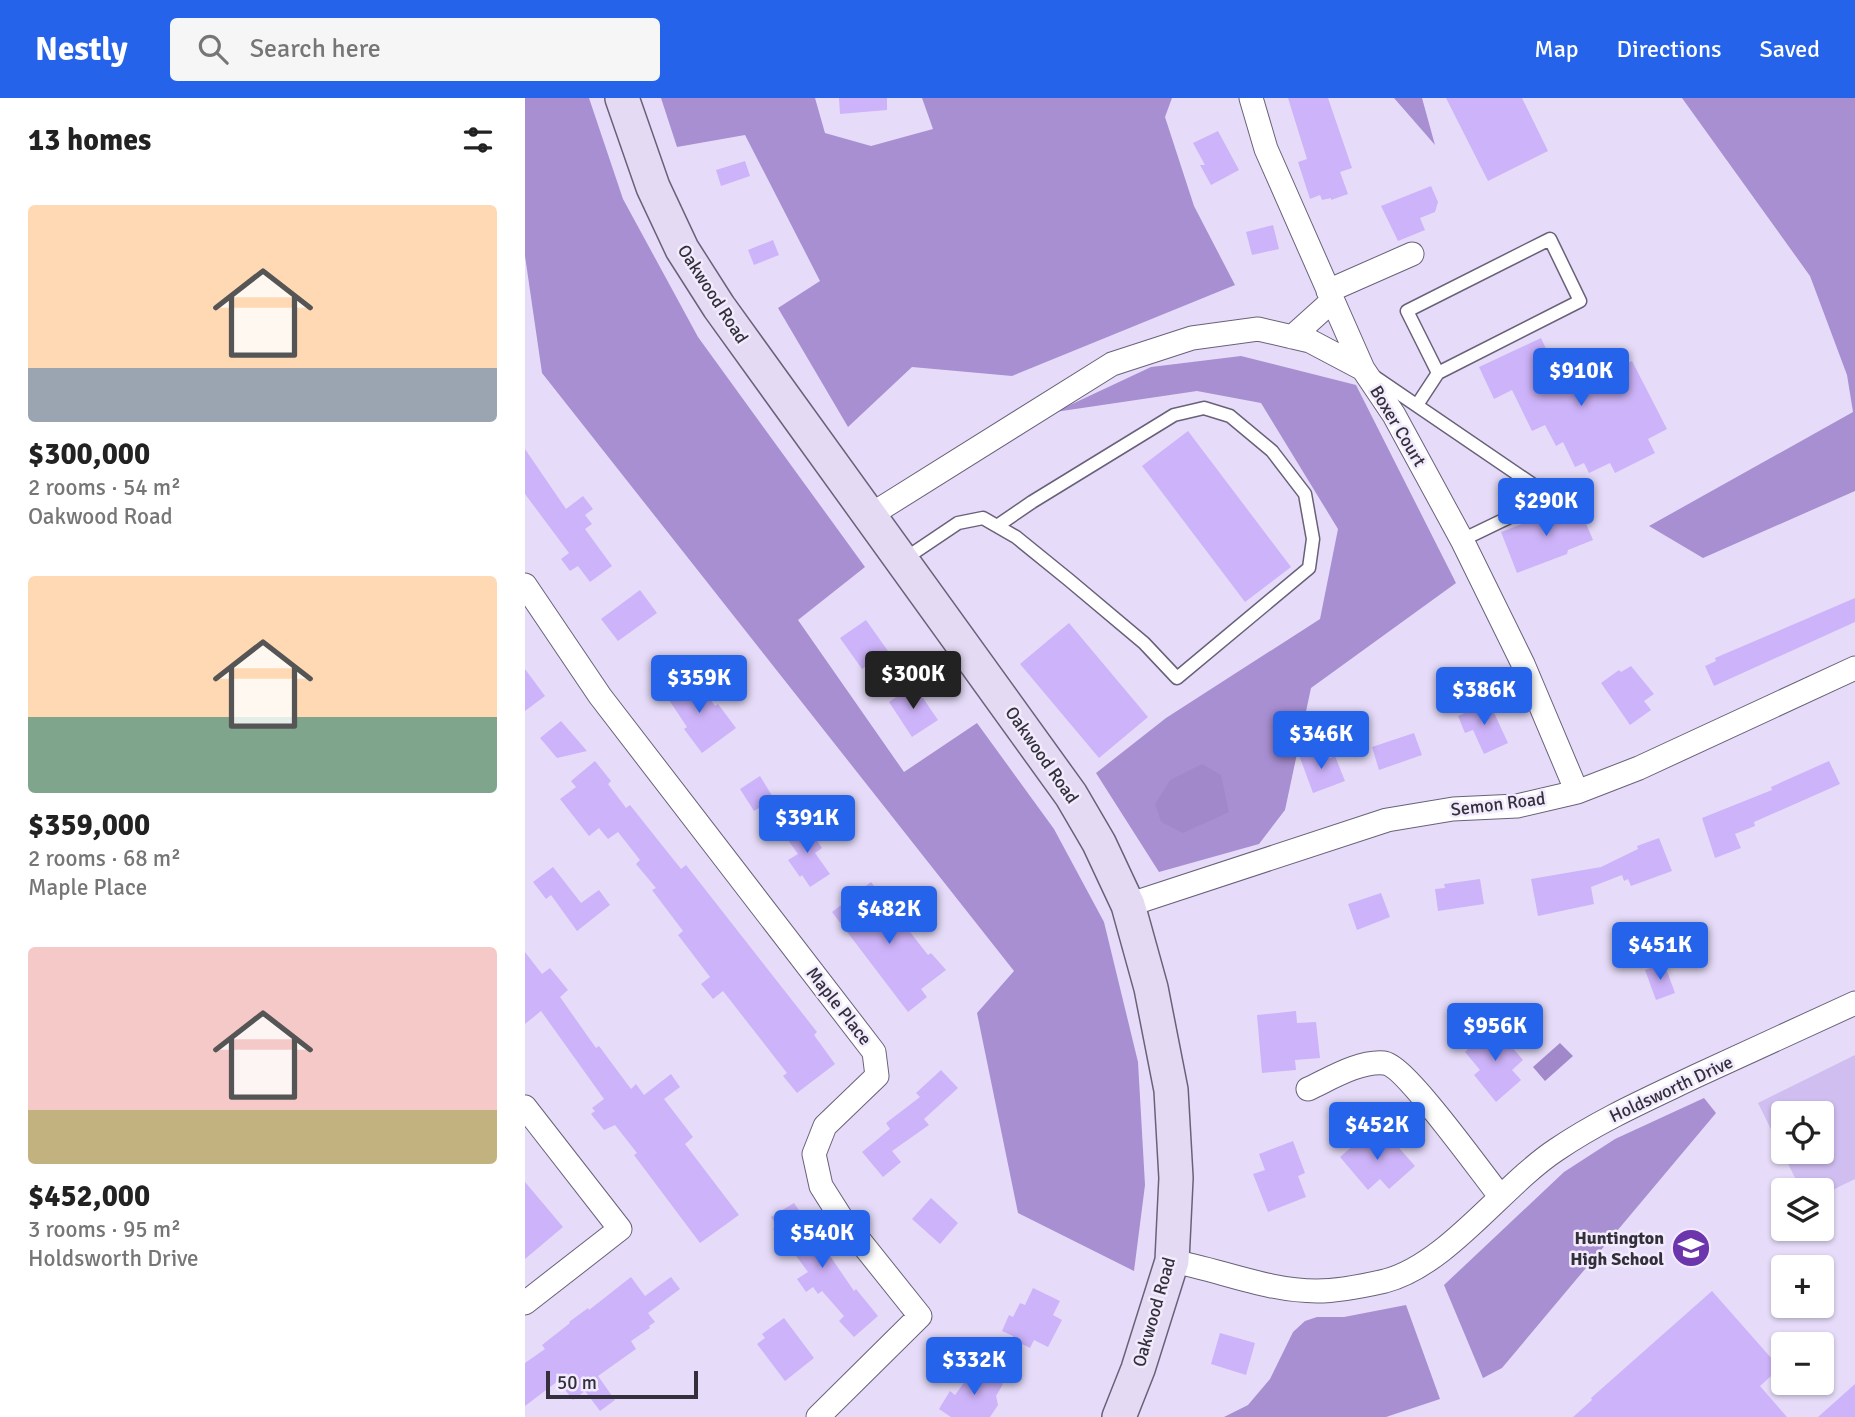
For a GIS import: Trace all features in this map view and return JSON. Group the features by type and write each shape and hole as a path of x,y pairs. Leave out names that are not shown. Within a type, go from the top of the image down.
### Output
{"main road":[{"name":"Oakwood Road","path":"622,98 653,187 682,249 719,307 1071,795 1099,844 1128,905 1151,988 1171,1090 1176,1178 1172,1261 1139,1368 1119,1417"}],"street":[{"path":"1251,98 1266,149 1363,369"},
{"path":"1292,337 1330,296 1412,254"},
{"name":"Boxer Court","path":"869,516 1112,363 1192,338 1258,329 1310,341 1363,369 1394,415 1462,540 1523,664 1577,792"},
{"name":"Maple Place","path":"525,585 600,696 874,1052 877,1076 825,1126 814,1154 821,1186 841,1216 920,1317 818,1417"},
{"name":"Semon Road","path":"1128,905 1387,820 1453,809 1517,806 1577,792 1639,768 1855,668"},
{"name":"Holdsworth Drive","path":"1172,1261 1284,1288 1317,1291 1352,1288 1388,1280 1415,1270 1554,1152 1608,1117 1855,1003"},
{"path":"1308,1089 1360,1067 1383,1063 1392,1066 1430,1106 1500,1196"},
{"path":"525,1107 620,1229 525,1303"}],"lane":[{"path":"1417,405 1438,373 1580,300 1550,239 1407,311 1438,373"},
{"path":"1363,369 1551,496 1462,540"},
{"path":"903,560 958,523 983,519 1016,537 1144,643 1177,678 1309,568 1313,539 1305,494 1272,451 1230,416 1204,408 1174,415 997,526"}],"shaded area":[{"path":"525,98 589,98 623,199 698,337 865,567 798,620 904,772 977,723 1054,829 1104,922 1138,1062 1145,1185 1134,1271 1018,1213 977,1013 1014,971 542,373 525,256"},
{"path":"661,98 815,98 825,133 871,146 933,129 922,98 1172,98 1165,117 1194,206 1235,285 1012,376 912,367 848,427 778,308 820,281 745,135 677,147"},
{"path":"1394,98 1422,98 1435,145"},
{"path":"1682,98 1855,98 1855,491 1703,558 1649,526 1853,412 1847,375 1810,276"},
{"path":"1241,356 1356,385 1456,583 1311,688 1285,810 1259,844 1159,872 1096,773 1166,718 1320,619 1338,529 1261,403 1197,391 1055,412 1151,367"},
{"path":"1202,764 1221,775 1229,812 1183,833 1161,822 1155,804 1170,780"},
{"path":"1560,1043 1573,1056 1545,1081 1533,1067"},
{"path":"1855,1055 1855,1179 1834,1189 1834,1178 1795,1178 1788,1164 1834,1164 1834,1101 1771,1101 1771,1129 1758,1103"},
{"path":"1704,1098 1716,1113 1502,1368 1483,1378 1444,1285 1564,1172 1615,1139"},
{"path":"1406,1305 1440,1399 1386,1417 1224,1417 1248,1405 1270,1379 1293,1332 1305,1321 1317,1317 1344,1317"}],"building":[{"path":"839,98 887,98 887,110 840,114"},
{"path":"1288,98 1328,98 1352,168 1340,172 1348,194 1331,200 1322,200 1320,195 1310,199 1298,162 1307,159"},
{"path":"1446,98 1522,98 1548,151 1488,181"},
{"path":"1218,131 1239,170 1211,185 1200,165 1205,165 1193,143"},
{"path":"745,161 750,176 721,186 716,170"},
{"path":"1431,186 1438,202 1435,212 1420,218 1425,230 1398,241 1381,206"},
{"path":"1273,225 1279,249 1252,255 1246,232"},
{"path":"773,240 779,255 754,265 748,250"},
{"path":"1541,338 1567,394 1632,361 1667,429 1648,439 1655,453 1615,473 1610,463 1589,473 1584,463 1575,467 1563,442 1556,446 1545,425 1532,431 1512,390 1494,399 1479,367"},
{"path":"1188,431 1291,567 1245,602 1142,466"},
{"path":"525,449 566,509 583,496 593,509 585,515 592,524 585,529 612,566 590,582 578,566 570,571 561,559 569,553 525,494"},
{"path":"1567,507 1569,513 1580,509 1593,540 1568,550 1567,554 1517,573 1501,532"},
{"path":"640,590 657,613 618,641 601,619"},
{"path":"1855,598 1855,622 1714,686 1705,666 1716,661 1715,658"},
{"path":"866,620 888,651 862,669 840,638"},
{"path":"1069,623 1148,717 1099,758 1020,664"},
{"path":"1631,666 1654,694 1644,701 1651,710 1630,725 1601,683 1619,670 1621,672"},
{"path":"525,669 545,696 525,711"},
{"path":"682,678 690,690 700,684 715,706 718,704 736,728 702,753 684,729 687,727 663,691"},
{"path":"914,685 938,720 912,737 889,702"},
{"path":"1489,702 1508,743 1484,754 1473,730 1465,733 1458,716"},
{"path":"561,721 587,751 557,758 540,738"},
{"path":"1414,733 1422,755 1379,770 1372,747"},
{"path":"1316,748 1321,762 1335,756 1345,781 1313,793 1299,755"},
{"path":"595,761 611,781 608,784 626,808 630,805 681,869 686,865 817,1032 814,1035 835,1064 797,1093 783,1076 787,1073 723,991 713,999 701,984 710,977 678,935 683,931 652,890 656,888 636,864 640,860 618,832 608,839 599,828 589,836 560,799 576,787 571,781"},
{"path":"1829,761 1840,784 1754,822 1755,826 1735,834 1741,848 1715,858 1702,818 1772,790 1771,787"},
{"path":"760,776 774,799 754,811 740,789"},
{"path":"804,822 822,848 815,853 830,874 810,887 788,860 798,854 785,836"},
{"path":"1659,838 1672,871 1631,886 1628,879 1624,881 1622,875 1591,887 1594,904 1538,916 1531,879 1601,867 1638,849 1637,846"},
{"path":"553,867 581,903 599,890 610,905 577,931 551,895 546,899 533,882"},
{"path":"1480,879 1484,904 1438,911 1435,889 1445,888 1444,884"},
{"path":"871,882 928,955 931,953 946,970 921,989 927,997 908,1012 832,912"},
{"path":"1381,893 1390,917 1357,930 1348,904"},
{"path":"525,952 542,974 550,968 568,990 560,997 596,1048 599,1046 631,1089 636,1084 644,1095 671,1074 680,1087 664,1099 693,1137 685,1144 739,1215 700,1243 634,1155 637,1153 615,1125 604,1130 591,1114 595,1111 592,1108 604,1099 541,1011 525,1024"},
{"path":"1664,963 1675,993 1656,1000 1645,970"},
{"path":"1296,1011 1297,1023 1316,1022 1320,1058 1295,1060 1296,1070 1262,1073 1257,1015"},
{"path":"1494,1026 1523,1060 1512,1070 1521,1080 1496,1102 1474,1075 1480,1070 1465,1052"},
{"path":"941,1070 958,1088 924,1119 929,1125 892,1151 901,1162 883,1177 862,1152 890,1129 886,1123 920,1097 916,1093"},
{"path":"1370,1131 1385,1148 1393,1141 1415,1166 1389,1189 1380,1179 1368,1190 1340,1157"},
{"path":"1293,1141 1305,1173 1298,1176 1306,1197 1268,1212 1253,1174 1265,1170 1259,1154"},
{"path":"525,1182 563,1227 525,1259"},
{"path":"931,1198 958,1223 940,1244 912,1219"},
{"path":"794,1203 854,1291 856,1289 878,1316 854,1337 839,1321 844,1316 822,1291 818,1294 813,1287 806,1292 797,1279 808,1272 773,1229 776,1225 771,1217"},
{"path":"631,1277 645,1296 671,1277 680,1289 648,1313 655,1322 631,1341 636,1349 598,1376 615,1400 600,1411 585,1391 573,1400 558,1381 525,1406 525,1363 545,1349 542,1345 569,1322"},
{"path":"1033,1288 1060,1301 1053,1315 1062,1320 1048,1347 1034,1340 1030,1348 1002,1331 1009,1315 1013,1317 1020,1303 1025,1305"},
{"path":"1712,1291 1771,1358 1771,1376 1760,1386 1787,1417 1573,1417 1592,1400 1591,1398"},
{"path":"784,1318 814,1358 785,1381 757,1344 765,1338 762,1334"},
{"path":"1220,1333 1255,1343 1246,1375 1211,1364"},
{"path":"976,1366 1003,1384 996,1396 998,1405 990,1417 951,1417 939,1409 950,1391 955,1395"},
{"path":"1855,1384 1855,1417 1818,1417"}],"place":[{"name":"Huntington High School","path":"1691,1248"}]}
